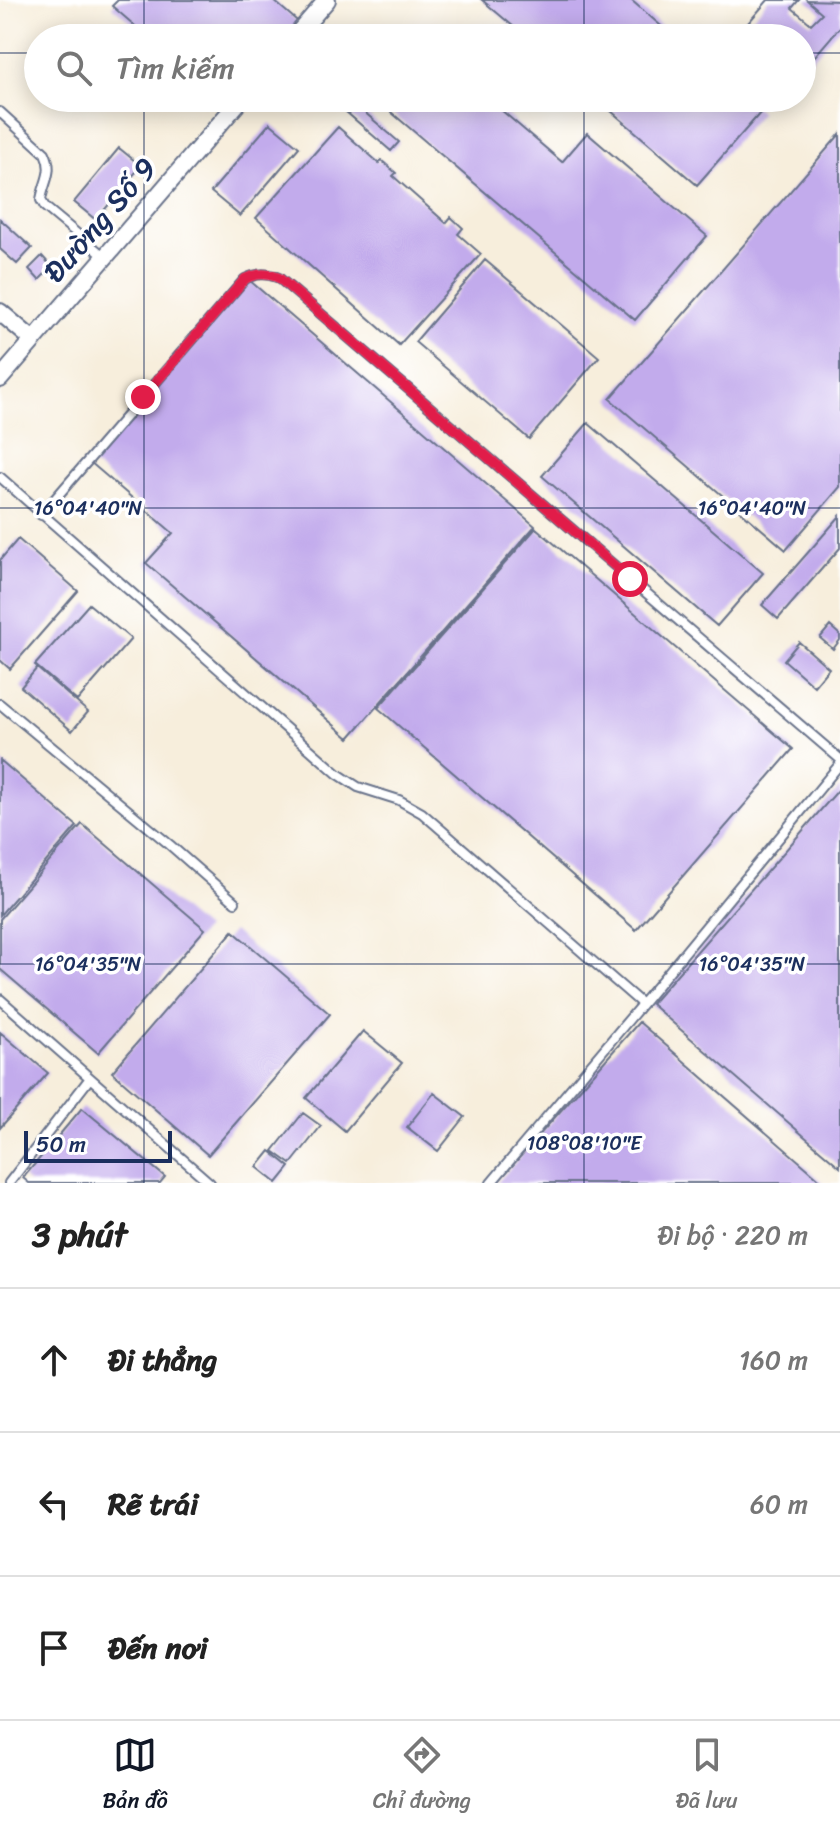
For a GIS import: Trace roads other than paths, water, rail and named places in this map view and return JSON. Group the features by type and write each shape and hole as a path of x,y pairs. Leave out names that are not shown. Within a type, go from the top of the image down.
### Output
{"street":[{"path":"306,24 327,0"},
{"name":"Đường Số 9","path":"0,379 230,112"},
{"path":"0,312 33,340"}],"lane":[{"path":"0,112 45,153 49,173 41,200 45,207 105,257"},
{"path":"41,515 245,279 255,274 271,274 840,762 491,1183"},
{"path":"0,477 338,774 358,787 399,800 422,813 642,1004"},
{"path":"0,704 235,902"},
{"path":"0,999 210,1183"},
{"path":"9,1183 90,1078"}]}
